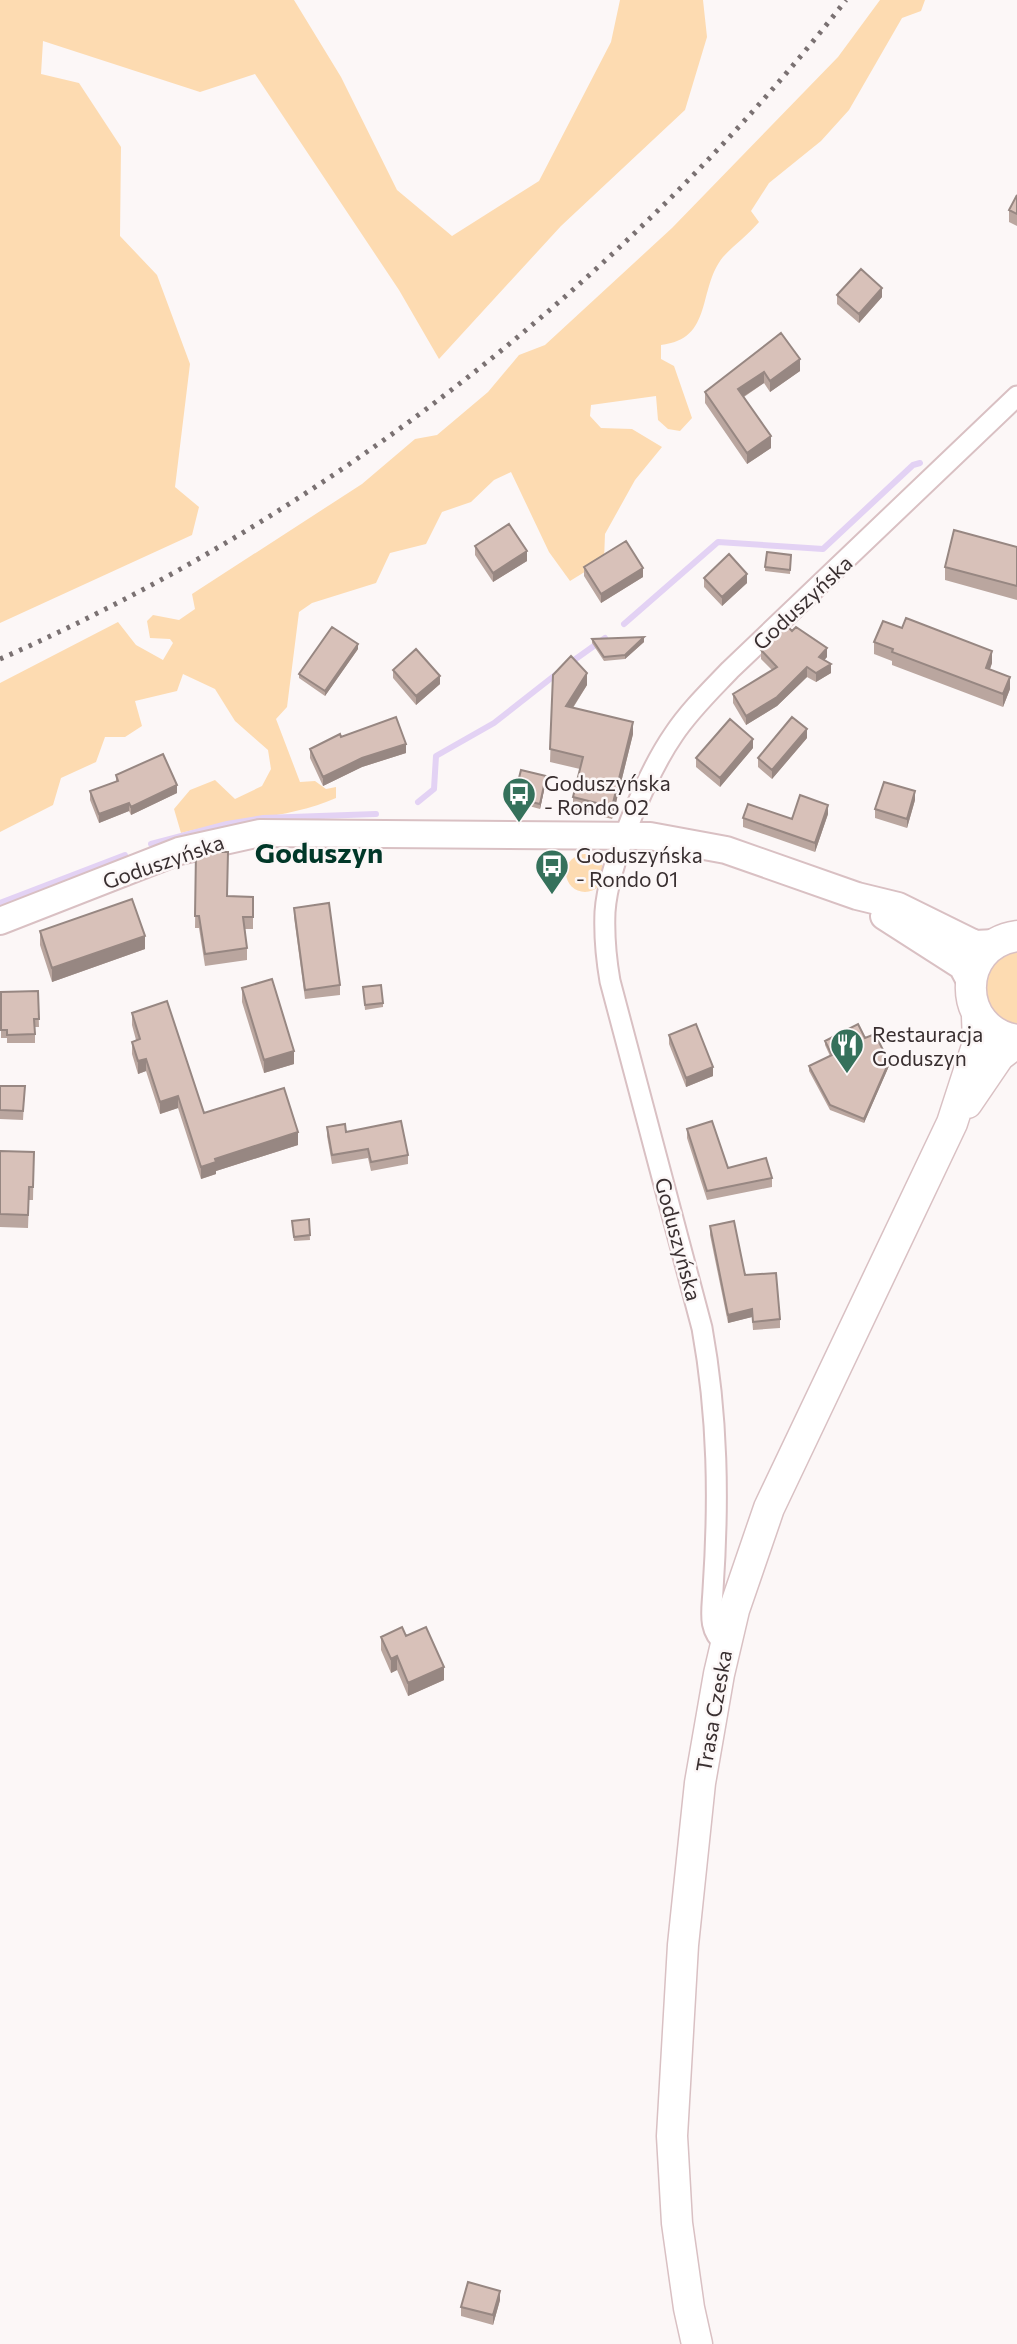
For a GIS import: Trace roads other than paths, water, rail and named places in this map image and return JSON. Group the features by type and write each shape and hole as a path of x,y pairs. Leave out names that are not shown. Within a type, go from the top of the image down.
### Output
{"main road":[{"path":"970,981 981,955 1006,940"},
{"name":"Trasa Czeska","path":"697,2344 677,2223 672,2136 675,2058 700,1783 725,1644 750,1560 783,1474 952,1123 978,1043 977,1016 970,999 970,981"},
{"path":"977,1016 996,1034 1017,1041"},
{"name":"Trasa Czeska","path":"952,1123 985,1081 999,1056 1017,1041"}],"street":[{"name":"Goduszyńska","path":"725,1644 716,1637 711,1618 718,1515 717,1438 702,1328 610,981 604,948 607,896 627,836 660,755 691,712 730,670 1017,396"},
{"name":"Goduszyńska","path":"0,921 179,850 239,836 291,832 627,836 700,843 898,906 975,944 1006,940"},
{"name":"Goduszyńska","path":"858,895 962,966 970,981"}],"waterway":[{"path":"624,624 718,542 823,549 913,465 920,463"},
{"path":"570,663 605,638"},
{"path":"418,802 434,789 436,756 494,723 559,672"},
{"path":"151,844 227,824 263,818 376,814"},
{"path":"0,903 125,855"}],"railway":[{"path":"0,659 120,601 238,535 353,462 463,381 568,294 668,201 761,103 846,0"}],"place":[{"name":"Goduszyńska - Rondo 02","path":"519,824"},
{"name":"Goduszyńska - Rondo 01","path":"552,896"},
{"name":"Restauracja Goduszyn","path":"847,1075"}],"district":[{"name":"Goduszyn","path":"319,852"}]}
